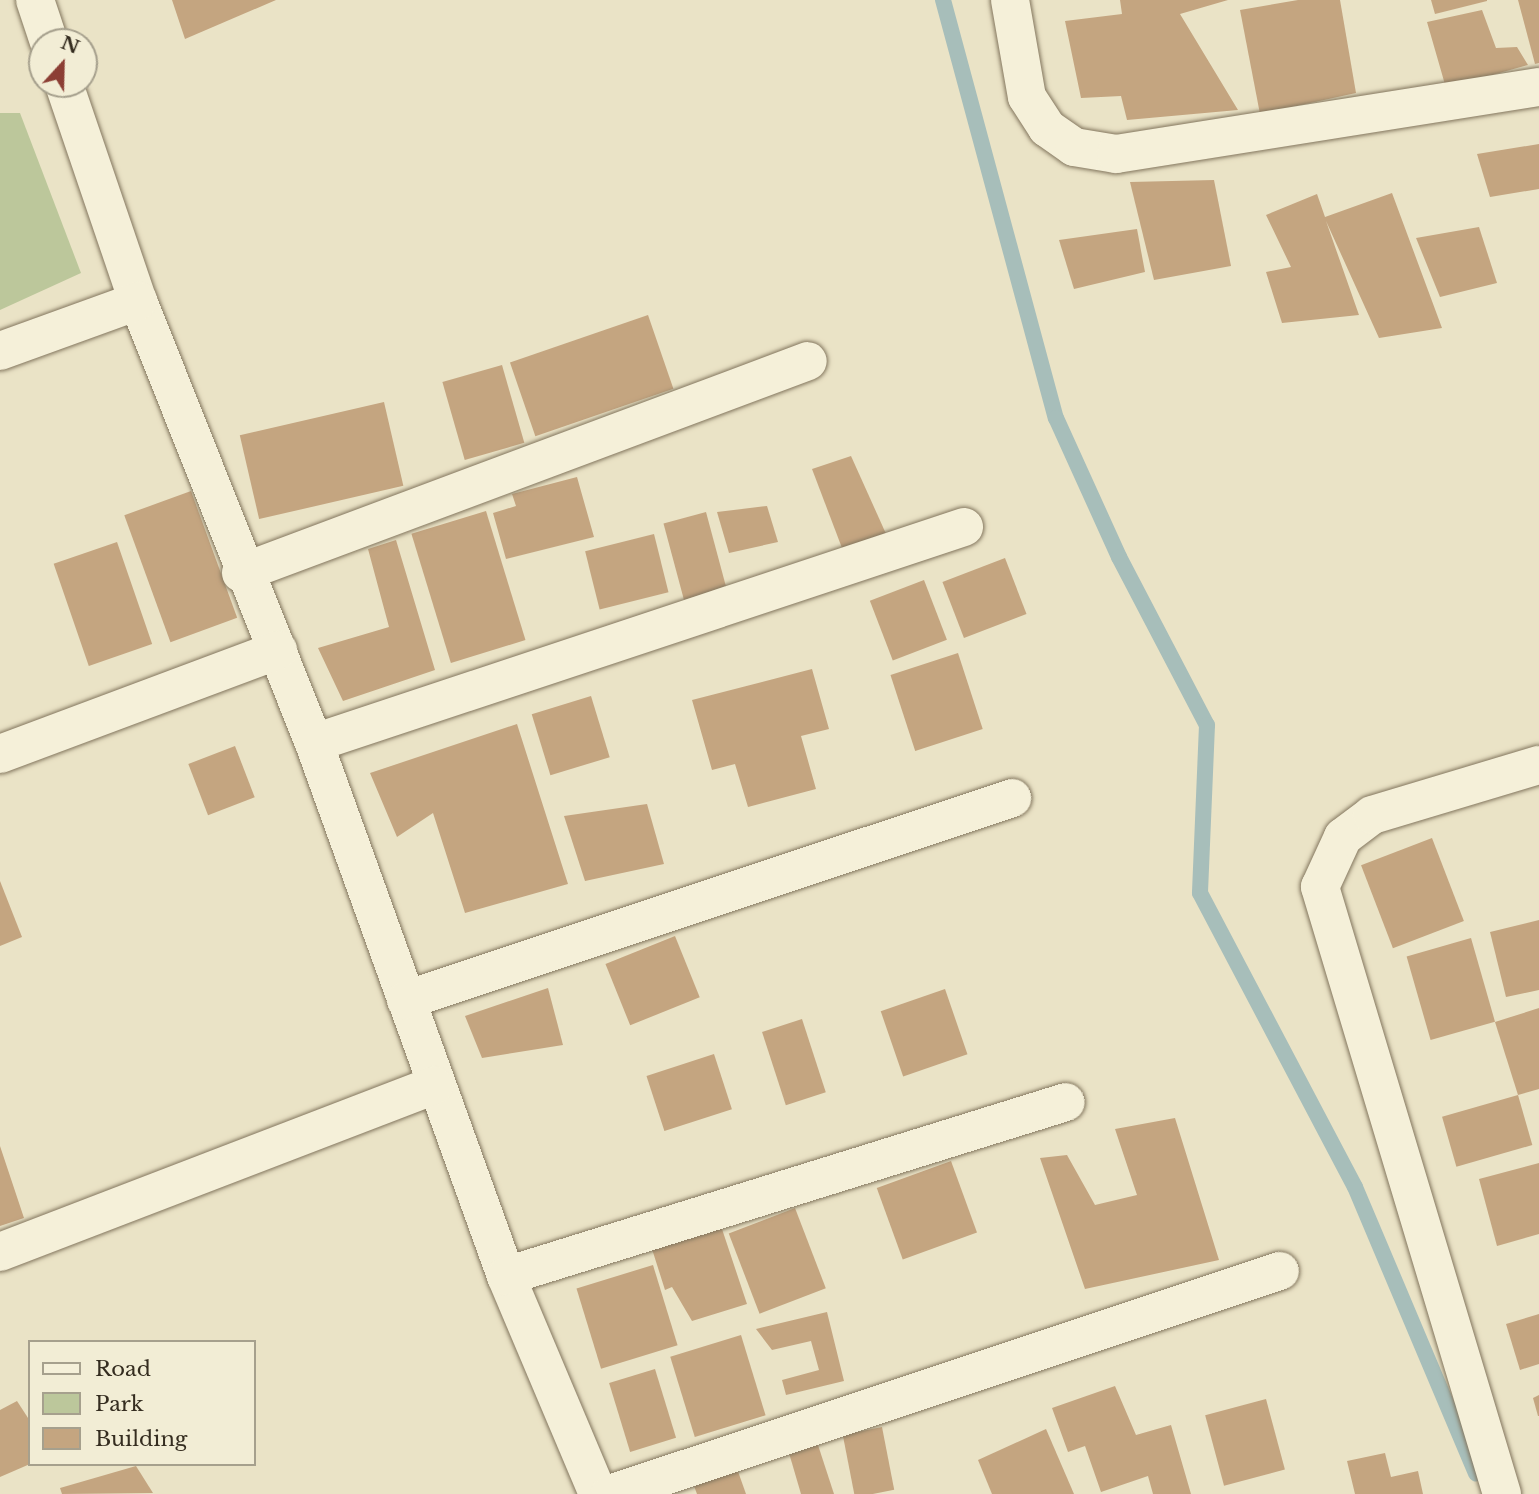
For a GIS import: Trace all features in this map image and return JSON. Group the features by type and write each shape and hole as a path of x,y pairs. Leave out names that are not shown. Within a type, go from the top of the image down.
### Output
{"street":[{"path":"35,0 45,28"},
{"path":"1010,0 1027,97 1047,128 1074,147 1116,154 1539,86"},
{"path":"69,98 138,301 241,572 278,650 314,743 506,1276 598,1494"},
{"path":"0,351 138,301"},
{"path":"241,572 808,361"},
{"path":"314,743 964,527"},
{"path":"0,754 278,650"},
{"path":"1502,1494 1320,887 1343,838 1372,815 1539,765"},
{"path":"406,1000 1012,798"},
{"path":"0,1252 435,1085"},
{"path":"506,1276 1066,1102"},
{"path":"610,1494 1280,1271"}],"green space":[{"path":"0,113 20,113 81,273 0,310"}],"building":[{"path":"172,0 276,0 185,39"},
{"path":"1120,0 1228,0 1180,14 1238,110 1127,120 1121,96 1081,98 1065,21 1122,14"},
{"path":"1298,0 1340,0 1356,93 1260,114 1240,10"},
{"path":"1431,0 1487,0 1487,1 1435,14"},
{"path":"1518,0 1539,0 1539,63 1535,64"},
{"path":"1482,10 1496,48 1517,47 1528,65 1446,88 1427,22"},
{"path":"1539,144 1539,189 1490,197 1477,154"},
{"path":"1214,180 1231,266 1154,280 1130,182"},
{"path":"1392,193 1442,328 1379,338 1326,221 1359,315 1282,323 1266,272 1291,267 1266,215 1317,194 1325,217"},
{"path":"1479,227 1497,283 1440,297 1416,238"},
{"path":"1137,229 1145,272 1074,289 1059,240"},
{"path":"648,315 673,389 535,436 510,363"},
{"path":"502,365 524,443 465,460 442,382"},
{"path":"384,402 403,486 259,519 240,435"},
{"path":"851,456 887,536 842,548 812,469"},
{"path":"577,477 594,537 506,559 493,513 516,506 512,494"},
{"path":"191,491 237,618 170,642 124,515"},
{"path":"767,506 778,542 729,553 717,512"},
{"path":"486,511 525,640 451,663 411,534"},
{"path":"706,512 726,588 684,600 663,523"},
{"path":"654,534 669,592 600,609 585,551"},
{"path":"396,540 435,670 343,701 318,648 389,627 368,549"},
{"path":"117,542 152,644 89,666 54,564"},
{"path":"1005,558 1027,614 964,638 942,582"},
{"path":"924,580 947,640 893,661 870,601"},
{"path":"958,653 983,729 915,751 890,675"},
{"path":"812,669 829,729 801,736 816,789 748,807 735,764 712,770 692,700"},
{"path":"591,696 610,757 550,775 532,714"},
{"path":"517,724 568,884 465,913 433,813 397,837 370,773"},
{"path":"235,746 255,797 208,815 188,764"},
{"path":"647,804 664,864 585,881 564,816"},
{"path":"1432,838 1464,921 1393,948 1361,865"},
{"path":"0,881 22,937 0,946"},
{"path":"1539,920 1539,990 1506,997 1490,932"},
{"path":"675,936 700,997 630,1025 605,964"},
{"path":"1471,938 1495,1022 1431,1040 1407,956"},
{"path":"548,988 563,1045 482,1058 465,1016"},
{"path":"945,989 967,1054 903,1076 881,1011"},
{"path":"1539,1008 1539,1089 1518,1095 1495,1022"},
{"path":"802,1019 826,1092 786,1105 762,1032"},
{"path":"714,1054 732,1109 664,1131 646,1076"},
{"path":"1518,1095 1532,1145 1456,1167 1442,1117"},
{"path":"1175,1118 1219,1260 1085,1289 1040,1158 1067,1155 1095,1205 1137,1195 1115,1129"},
{"path":"0,1146 24,1218 0,1226"},
{"path":"951,1161 977,1232 903,1259 877,1188"},
{"path":"1539,1163 1539,1234 1497,1246 1479,1179"},
{"path":"795,1208 826,1288 760,1314 729,1233"},
{"path":"721,1226 747,1304 692,1321 672,1287 665,1290 652,1249"},
{"path":"653,1265 678,1345 601,1369 576,1288"},
{"path":"827,1312 844,1381 786,1395 782,1380 819,1370 811,1341 772,1350 756,1329"},
{"path":"1539,1314 1539,1364 1520,1370 1506,1324"},
{"path":"741,1335 766,1415 695,1437 670,1357"},
{"path":"655,1369 676,1438 630,1452 609,1383"},
{"path":"1115,1386 1136,1435 1171,1425 1191,1494 1153,1494 1148,1476 1101,1492 1085,1446 1068,1452 1052,1408"},
{"path":"1539,1395 1539,1416 1538,1416 1533,1398"},
{"path":"1266,1399 1285,1470 1224,1486 1205,1415"},
{"path":"17,1401 28,1418 28,1465 0,1477 0,1410"},
{"path":"882,1427 894,1490 854,1494 843,1435"},
{"path":"1046,1429 1074,1494 992,1494 978,1460"},
{"path":"818,1445 834,1494 801,1494 789,1453"},
{"path":"1385,1453 1391,1477 1418,1471 1423,1494 1355,1494 1347,1461"},
{"path":"735,1463 746,1494 697,1494 691,1478"},
{"path":"136,1466 153,1493 62,1494 60,1488"}],"waterway":[{"path":"943,0 1056,418 1119,557 1207,725 1200,893 1355,1187 1476,1473"}]}
